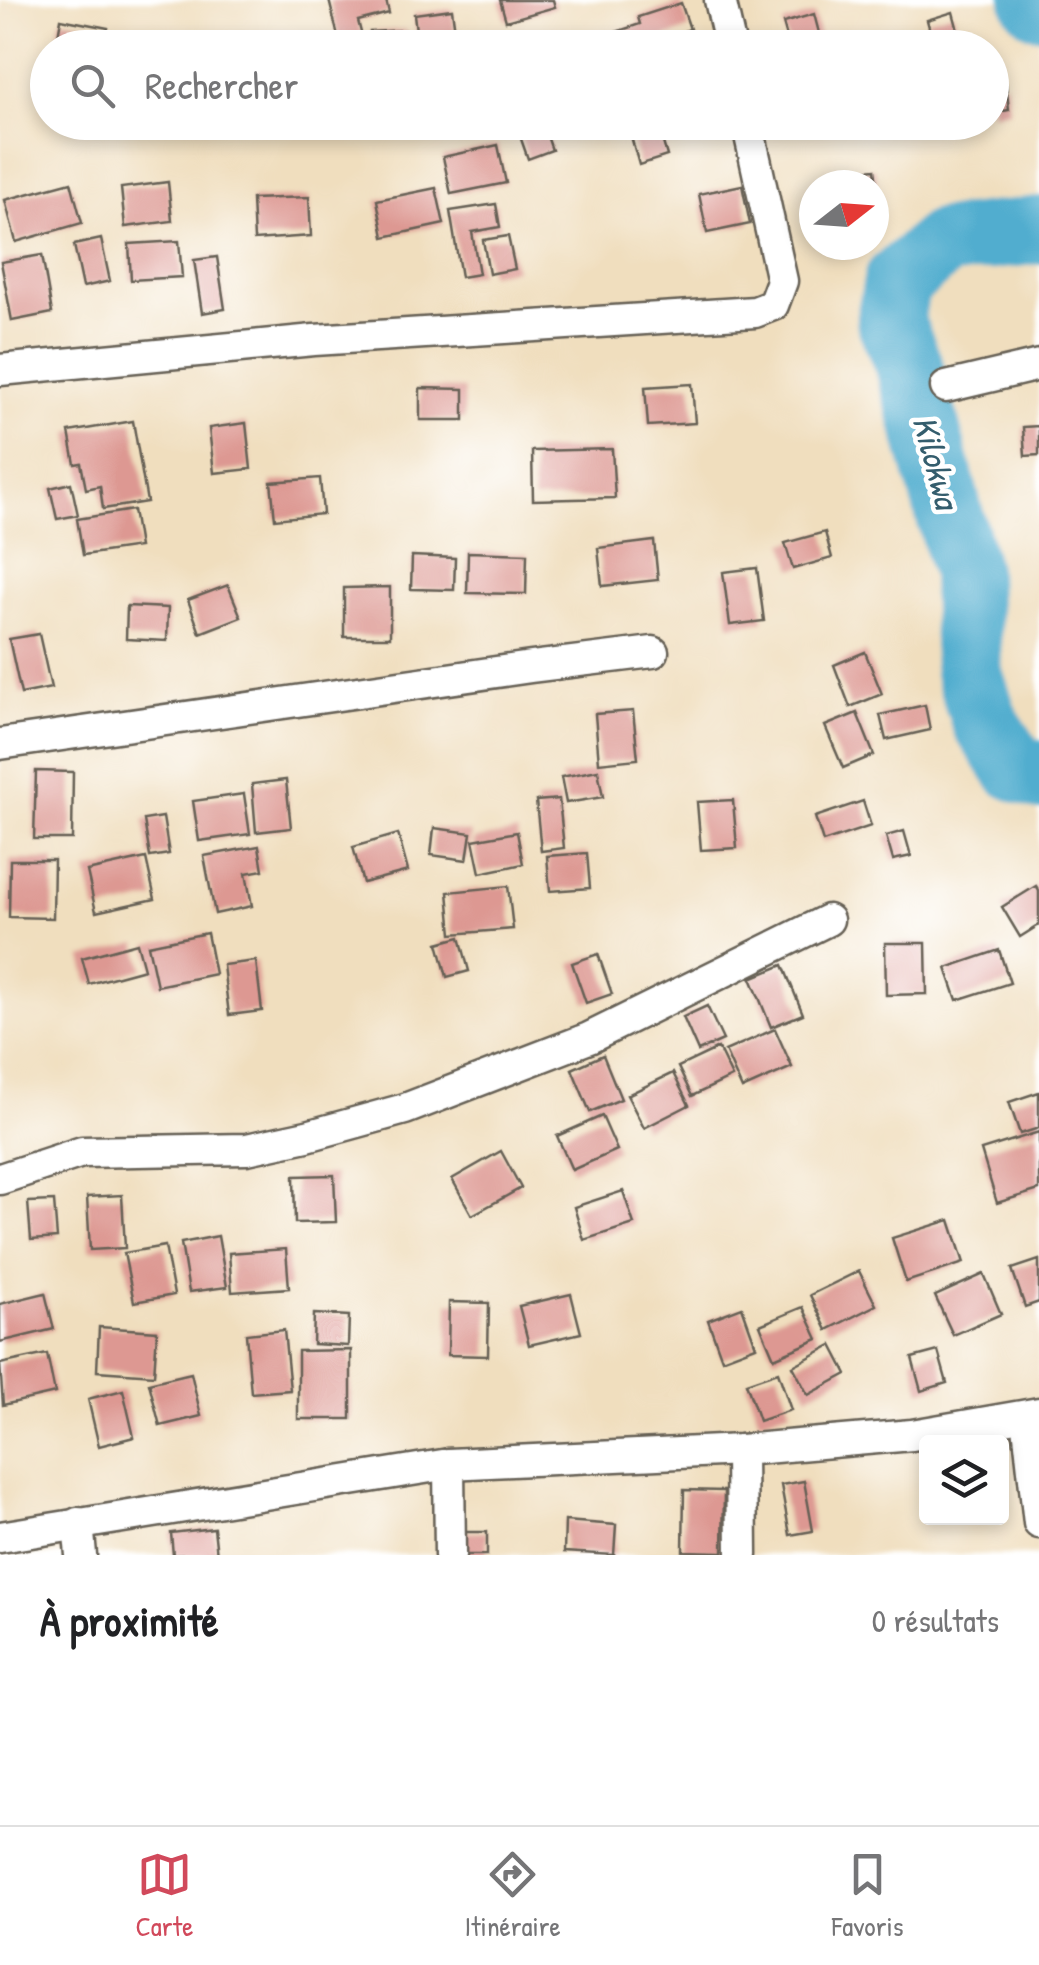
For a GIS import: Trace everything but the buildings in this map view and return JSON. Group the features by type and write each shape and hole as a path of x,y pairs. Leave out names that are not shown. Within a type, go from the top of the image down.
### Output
{"street":[{"path":"720,0 727,30"},
{"path":"0,370 314,340 755,312 773,305 782,281 751,140"},
{"path":"946,387 1039,364"},
{"path":"0,744 653,652"},
{"path":"0,1179 82,1152 247,1148 308,1136 405,1108 588,1038 828,920"},
{"path":"0,1537 449,1464 741,1450 912,1436 1033,1414 1039,1523"},
{"path":"741,1450 742,1555"},
{"path":"449,1464 450,1555"},
{"path":"78,1524 81,1555"}],"waterway":[{"name":"Kilokwa","path":"1035,0 1039,4"},
{"name":"Kilokwa","path":"1039,230 944,242 897,282 890,320 910,369 965,571 968,671 985,722 1015,767 1039,776"}]}
